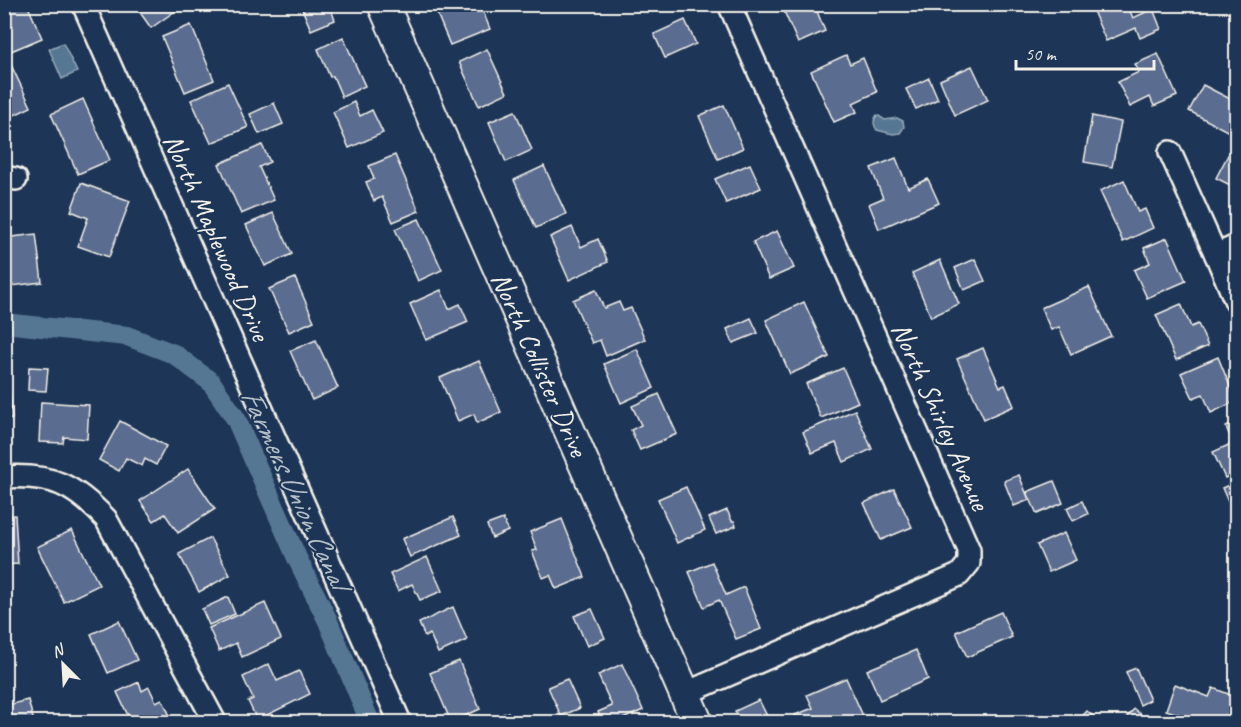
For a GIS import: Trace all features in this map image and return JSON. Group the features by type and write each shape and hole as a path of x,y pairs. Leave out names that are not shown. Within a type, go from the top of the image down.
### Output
{"street":[{"name":"North Maplewood Drive","path":"83,4 400,723"},
{"name":"North Collister Drive","path":"383,4 697,723"},
{"name":"North Shirley Avenue","path":"684,694 959,575 969,563 969,550 729,4"},
{"path":"1170,152 1236,302"},
{"path":"1216,255 1236,246"},
{"path":"4,477 46,478 73,490 106,519 215,723"}],"water":[{"path":"63,43 77,72 62,79 49,49"},
{"path":"877,115 885,120 897,118 903,121 904,127 900,133 893,134 877,130 874,122"}],"building":[{"path":"4,4 27,4 42,38 4,54"},
{"path":"134,4 185,4 151,28"},
{"path":"300,4 329,4 335,20 311,30"},
{"path":"433,4 480,4 490,29 450,45"},
{"path":"794,4 814,4 825,31 798,43 783,9"},
{"path":"1090,4 1127,4 1133,18 1153,9 1161,29 1140,38 1136,28 1106,41"},
{"path":"685,20 696,44 665,58 654,34"},
{"path":"191,25 214,80 185,92 162,37"},
{"path":"343,37 365,86 342,97 318,49"},
{"path":"487,49 507,93 479,106 459,62"},
{"path":"1158,54 1177,96 1154,106 1150,97 1130,107 1118,82 1139,72 1135,64"},
{"path":"846,55 850,64 863,58 877,92 853,103 857,112 834,122 811,71"},
{"path":"972,66 988,100 955,115 940,80"},
{"path":"12,67 31,107 4,120 4,71"},
{"path":"929,78 938,99 916,109 906,89"},
{"path":"228,83 248,127 211,143 191,100"},
{"path":"1203,85 1236,102 1236,116 1229,132 1189,111"},
{"path":"83,99 110,160 78,174 51,114"},
{"path":"354,102 360,116 372,110 383,133 349,148 333,112"},
{"path":"274,103 283,124 259,134 250,114"},
{"path":"724,105 743,148 718,159 699,116"},
{"path":"515,111 532,150 506,162 489,122"},
{"path":"1092,116 1121,122 1112,167 1084,162"},
{"path":"262,145 270,162 259,167 274,200 241,214 219,164"},
{"path":"395,155 419,211 393,222 382,197 374,201 366,182 374,179 369,166"},
{"path":"1228,155 1236,160 1236,188 1216,178"},
{"path":"896,158 908,188 928,179 939,203 879,229 869,204 883,198 871,168"},
{"path":"750,164 761,188 726,203 715,179"},
{"path":"544,166 566,214 536,228 514,180"},
{"path":"1124,180 1138,212 1145,209 1153,228 1123,242 1100,191"},
{"path":"81,183 130,201 109,257 78,246 88,218 71,211"},
{"path":"273,213 292,254 265,266 246,225"},
{"path":"419,219 442,270 418,281 395,229"},
{"path":"572,227 581,247 598,239 608,262 569,280 550,237"},
{"path":"777,231 794,268 769,279 753,242"},
{"path":"36,234 42,282 4,287 4,238"},
{"path":"1167,238 1186,281 1147,298 1134,270 1150,263 1144,248"},
{"path":"975,259 985,281 964,290 955,268"},
{"path":"940,260 959,304 931,317 912,273"},
{"path":"295,278 314,321 289,332 269,289"},
{"path":"1089,287 1111,336 1071,354 1059,327 1051,330 1041,308"},
{"path":"441,290 449,309 460,304 468,322 426,340 410,304"},
{"path":"596,290 604,308 619,302 623,311 631,308 645,339 606,356 600,340 592,343 573,300"},
{"path":"804,302 829,357 790,374 766,320"},
{"path":"1181,304 1191,327 1198,324 1208,346 1176,360 1156,315"},
{"path":"751,318 758,333 733,343 727,329"},
{"path":"316,340 338,388 312,400 290,351"},
{"path":"983,348 1000,387 1005,385 1014,406 984,419 957,359"},
{"path":"637,349 654,388 621,403 604,364"},
{"path":"1218,357 1236,401 1211,413 1203,394 1193,398 1181,373"},
{"path":"479,361 501,412 477,423 474,414 458,421 440,378"},
{"path":"29,367 48,368 46,391 28,390"},
{"path":"843,368 858,402 821,418 806,384"},
{"path":"4,392 10,392 12,419 4,420"},
{"path":"659,394 677,434 640,450 631,430 641,425 632,406"},
{"path":"41,402 89,405 87,439 64,437 63,443 39,442"},
{"path":"855,410 872,449 844,462 836,443 812,453 803,432"},
{"path":"120,421 166,446 156,465 145,459 142,466 126,458 119,471 99,460"},
{"path":"1236,422 1236,473 1225,478 1213,452 1233,443 1226,427"},
{"path":"188,469 215,509 178,533 165,514 154,521 140,501"},
{"path":"1019,475 1029,500 1014,506 1004,481"},
{"path":"1054,481 1063,503 1037,514 1027,492"},
{"path":"1236,482 1236,520 1222,488"},
{"path":"686,487 705,530 677,543 658,499"},
{"path":"894,489 912,527 881,540 864,503"},
{"path":"1082,501 1088,514 1073,521 1067,508"},
{"path":"727,510 736,526 716,534 709,518"},
{"path":"15,515 18,564 4,565 4,516"},
{"path":"453,517 461,535 410,557 402,539"},
{"path":"503,519 508,531 492,538 487,525"},
{"path":"562,519 585,577 556,589 550,575 543,578 532,551 537,550 530,532"},
{"path":"72,530 99,585 64,602 37,547"},
{"path":"1064,533 1076,560 1049,572 1037,545"},
{"path":"210,538 230,575 199,592 179,554"},
{"path":"427,557 442,591 420,600 412,584 398,591 390,574"},
{"path":"712,562 726,595 744,587 761,629 736,639 719,600 704,607 689,572"},
{"path":"228,597 235,614 209,625 202,609"},
{"path":"265,603 281,639 242,657 236,643 219,651 209,628"},
{"path":"453,607 467,640 438,653 430,634 425,637 419,623"},
{"path":"592,609 605,638 587,646 574,616"},
{"path":"1001,612 1012,637 967,657 956,632"},
{"path":"119,621 137,660 108,673 91,634"},
{"path":"916,650 928,679 880,700 867,670"},
{"path":"459,661 480,709 451,722 430,673"},
{"path":"269,664 277,681 299,671 310,694 257,720 248,701 253,699 243,677"},
{"path":"622,664 643,710 616,722 602,722 598,712 612,706 598,675"},
{"path":"1136,668 1150,700 1140,705 1126,672"},
{"path":"846,678 863,716 850,722 798,722 795,715 813,708 807,695"},
{"path":"567,679 580,708 561,716 548,687"},
{"path":"139,682 142,691 149,687 156,702 162,699 173,722 131,722 117,692"},
{"path":"1175,684 1209,697 1213,688 1236,697 1236,722 1202,722 1166,710"},
{"path":"28,700 34,722 4,722 4,706"},
{"path":"759,700 770,722 740,722 735,711"},
{"path":"1134,709 1150,722 1123,722"},
{"path":"1087,711 1100,722 1077,722"},
{"path":"508,712 512,722 484,722"}],"waterway":[{"name":"Farmers Union Canal","path":"4,323 127,336 174,354 211,382 236,419 297,558 327,619 370,722"}]}
